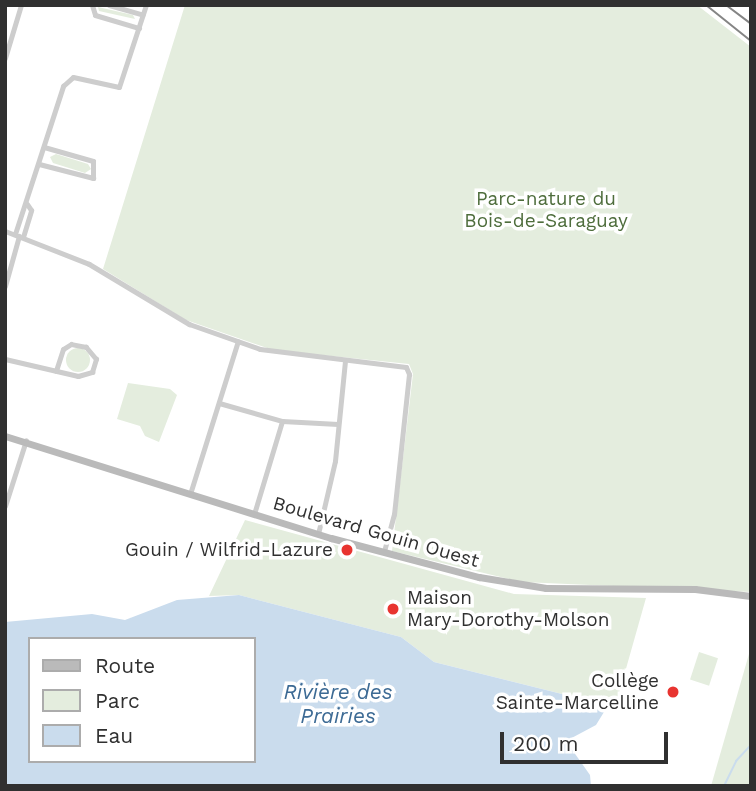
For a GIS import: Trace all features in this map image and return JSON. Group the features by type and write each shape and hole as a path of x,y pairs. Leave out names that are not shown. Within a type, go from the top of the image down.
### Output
{"street":[{"path":"5,58 9,34 21,5"},
{"path":"92,5 95,15 139,28"},
{"path":"109,5 143,15"},
{"path":"5,286 19,236 31,210 27,204 44,147 67,81 73,78 119,87 146,5"},
{"path":"39,164 93,178 93,161 44,147"},
{"path":"5,231 89,264 168,314 238,341 284,355 402,365 409,374 394,514 384,552"},
{"path":"190,494 238,341"},
{"path":"5,359 56,371 85,375 92,372 96,359 86,347 71,344 63,349 56,371"},
{"path":"318,534 329,495 345,360"},
{"path":"219,402 282,421 338,424"},
{"path":"254,514 282,421"},
{"name":"Boulevard Gouin Ouest","path":"5,436 26,440 100,468 318,534 521,585 695,589 751,596"},
{"path":"5,506 26,440"}],"green space":[{"name":"Parc-nature du Bois-de-Saraguay","path":"185,5 697,5 751,47 751,592 522,582 392,551 413,374 409,364 273,350 186,320 103,269"},
{"path":"98,7 133,15 135,19 99,11"},
{"path":"56,154 88,164 91,169 85,173 53,163 50,157"},
{"path":"78,348 87,351 90,360 87,369 78,372 69,369 66,360 69,351"},
{"path":"128,383 170,389 177,395 159,442 145,436 140,426 117,419"},
{"path":"245,520 514,594 646,598 616,704 604,712 582,699 434,662 401,637 239,595 209,596"},
{"path":"751,647 751,786 711,786"},
{"path":"699,652 718,658 709,686 690,680"}],"water":[{"name":"Rivière des Prairies","path":"239,595 401,637 434,662 582,699 604,712 596,725 566,741 590,775 591,786 5,786 5,622 92,614 125,620 177,600"}],"waterway":[{"path":"724,786 736,761 751,745"}],"tram line":[{"path":"706,5 751,41"},
{"path":"726,5 751,24"}],"place":[{"name":"Gouin / Wilfrid-Lazure","path":"347,550"},
{"name":"Maison Mary-Dorothy-Molson","path":"393,609"},
{"name":"Collège Sainte-Marcelline","path":"673,692"}]}
